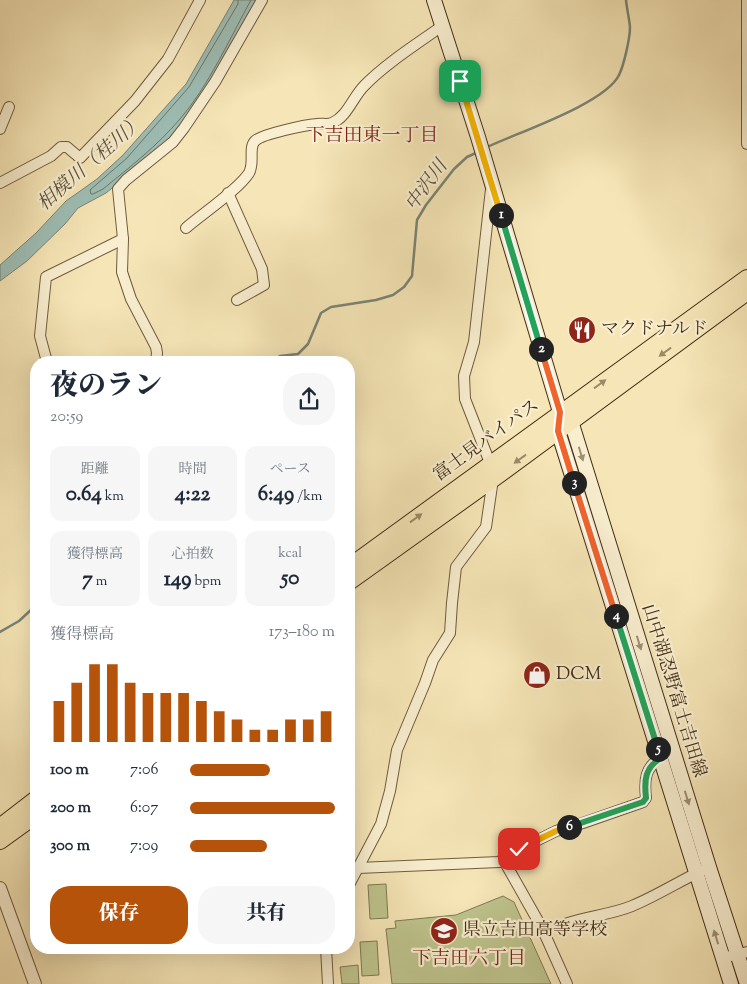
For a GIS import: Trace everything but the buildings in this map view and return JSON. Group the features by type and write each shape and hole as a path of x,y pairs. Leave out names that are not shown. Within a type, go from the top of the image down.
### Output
{"highway":[{"name":"富士見バイパス","path":"563,421 747,278"},
{"name":"富士見バイパス","path":"355,563 491,471 747,292"},
{"name":"富士見バイパス","path":"355,577 491,471"},
{"path":"0,826 30,804"},
{"path":"0,841 30,819"}],"main road":[{"name":"山中湖忍野富士吉田線","path":"435,0 702,870 722,958 731,984"},
{"name":"山中湖忍野富士吉田線","path":"563,421 661,758 702,870 742,953 747,984"}],"street":[{"path":"0,183 51,156 62,147 67,147 80,158 135,101 168,59 200,0"},
{"path":"157,356 156,347 131,299 122,272 123,239 118,189 126,180 173,142 184,128 215,82 262,0"},
{"path":"747,0 747,144"},
{"path":"186,228 228,194 248,174 253,165 251,148 254,141 263,135 318,123 330,124 338,120 363,87 442,26"},
{"path":"0,129 10,107"},
{"path":"355,874 381,824 390,791 397,750 426,683 433,660 450,633 456,567 486,527 491,471 465,399 464,376 474,342 490,180"},
{"path":"228,194 262,269 264,285 236,300"},
{"path":"45,356 40,336 46,276 123,239"},
{"path":"358,868 499,862 503,858 556,831 583,824 643,802 646,798 645,786 649,767 661,758"},
{"path":"503,858 546,936 567,984"},
{"path":"565,924 631,907 702,870"},
{"path":"0,888 35,984"},
{"path":"722,958 742,953"},
{"path":"326,954 328,984"}],"green space":[{"path":"386,884 388,918 370,919 368,885"},
{"name":"県立吉田高等学校","path":"503,896 514,902 551,984 392,984 386,929 396,928 395,921 456,915"},
{"path":"377,941 379,975 362,976 360,942"},
{"path":"358,965 359,984 342,984 340,967"}],"water":[{"path":"234,0 257,0 208,87 185,121 158,151 106,193 78,208 65,224 27,261 0,281 0,265 36,233 66,201 97,179 123,155 186,84"}],"waterway":[{"name":"中沢川","path":"485,148 579,107 597,97 610,86 621,71 628,44 630,27 626,0"},
{"name":"中沢川","path":"280,356 298,354 308,344 321,313 331,307 376,300 393,295 404,287 412,276 417,220 426,205 454,169 467,157 478,152"},
{"name":"中沢川","path":"0,632 19,621 30,611"}],"place":[{"name":"マクドナルド","path":"582,330"},
{"name":"DCM","path":"537,675"},
{"name":"県立吉田高等学校","path":"444,931"}],"district":[{"name":"下吉田東一丁目","path":"372,136"},
{"name":"下吉田六丁目","path":"469,959"}],"route":[{"path":"460,81 560,412 558,431 661,758 653,762 649,767 645,786 646,798 643,802 583,824 556,831 519,849"}],"water label":[{"name":"相模川（桂川）","path":"91,164"}]}
